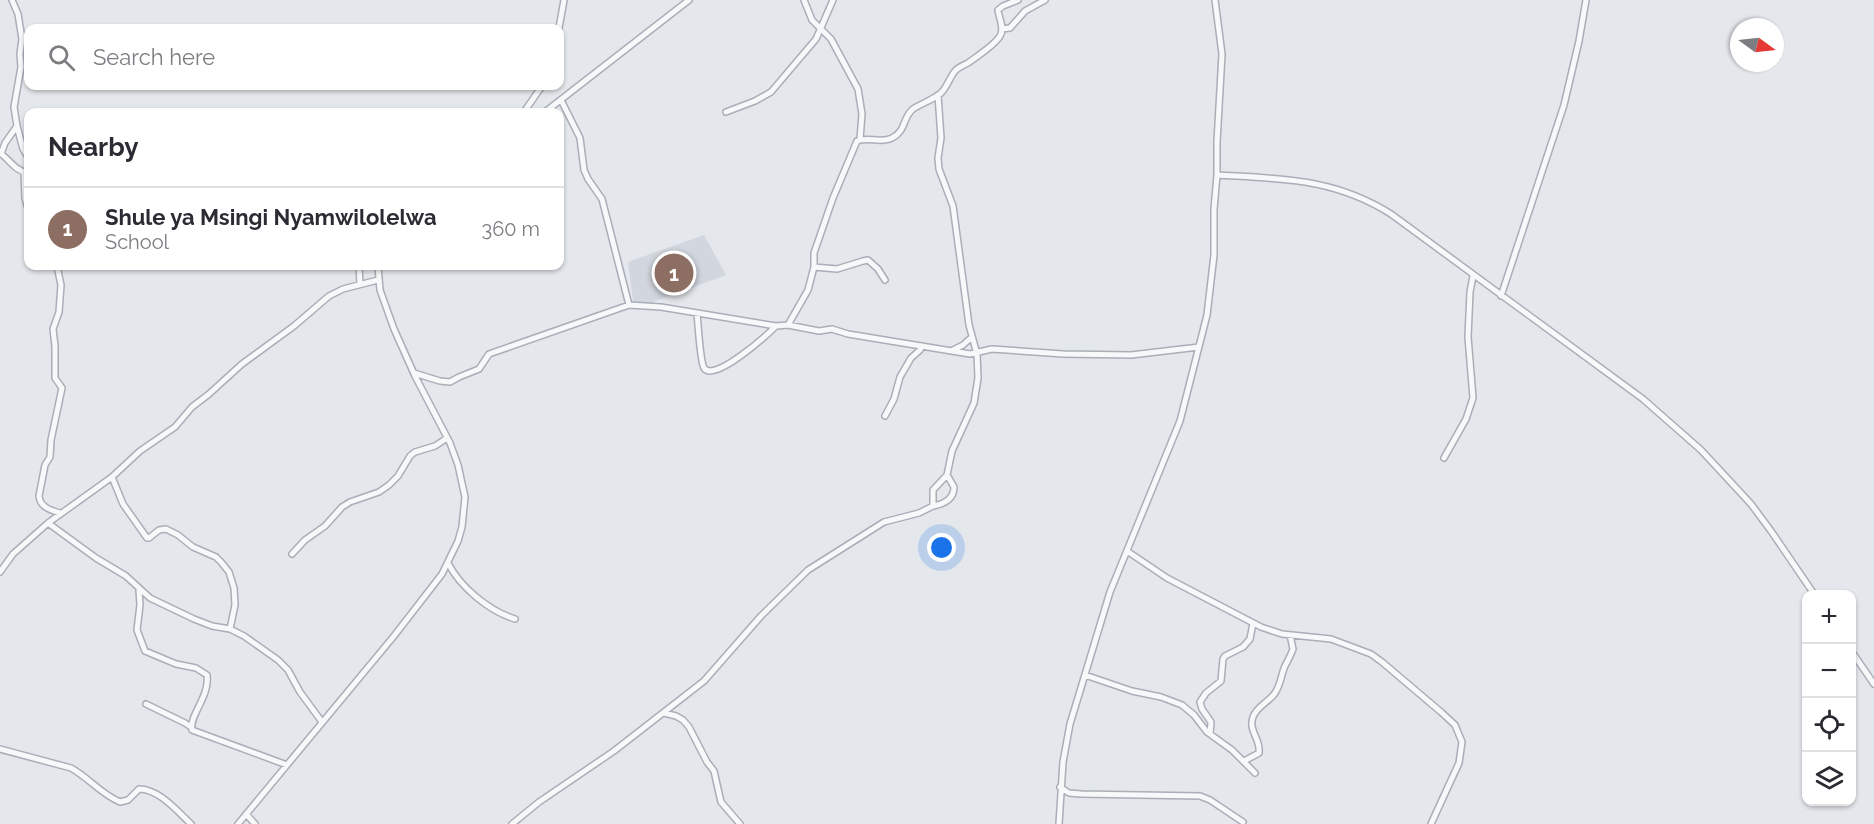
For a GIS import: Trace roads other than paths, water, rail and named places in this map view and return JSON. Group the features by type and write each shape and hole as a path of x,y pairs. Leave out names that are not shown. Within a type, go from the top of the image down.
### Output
{"street":[{"path":"12,0 18,14 22,39 21,67 14,107 24,151"},
{"path":"560,24 564,0"},
{"path":"550,108 689,0"},
{"path":"804,0 812,20 836,47 858,89 862,114 860,139"},
{"path":"726,112 771,92 816,39 833,0"},
{"path":"788,325 808,290 814,267 814,253 854,145 860,139 876,141 893,137 903,129 910,112 938,96 955,71 998,39 1002,29 998,10 1018,0"},
{"path":"1002,29 1010,28 1025,11 1045,0"},
{"path":"1059,824 1060,787 1066,739 1107,602 1174,437 1207,315 1214,264 1214,209 1222,54 1215,0"},
{"path":"1501,296 1564,105 1586,0"},
{"path":"527,108 539,90"},
{"path":"933,506 933,490 947,475 952,451 974,403 978,378 977,354 972,337 953,206 939,169 941,138 938,96"},
{"path":"561,100 580,138 584,170 602,199 629,305"},
{"path":"17,126 5,143 1,154 16,169 24,172"},
{"path":"1217,175 1325,185 1372,202 1391,214 1642,399 1701,450 1751,504 1811,590"},
{"path":"814,267 837,269 868,260 885,280"},
{"path":"58,270 61,285 60,309 53,330 55,378 62,388 51,440 50,457 45,468 39,500 47,508 60,513"},
{"path":"359,270 360,284"},
{"path":"238,824 394,636 442,574 462,526 465,497 458,465 394,329 378,280 378,270"},
{"path":"1444,458 1466,419 1473,398 1468,337 1473,276"},
{"path":"0,572 13,554 48,523 112,477 140,451 175,427 192,407 242,364 294,326 329,296 342,289 378,280"},
{"path":"414,373 450,382 479,369 489,354 629,305 648,305 815,331 837,330 848,334 977,354 992,350 1131,356 1199,347"},
{"path":"697,313 701,356 704,368 708,371 716,371 747,352 776,326"},
{"path":"952,350 963,345 972,337"},
{"path":"885,416 894,399 900,377 911,358 922,346"},
{"path":"292,554 342,507 379,492 389,485 415,452 435,446 447,438"},
{"path":"512,824 704,681 761,616 808,570 884,522 919,513 945,503 952,496 954,486 947,475"},
{"path":"112,477 123,504 147,538 159,530 166,529 178,535 192,547 216,557 229,572 235,597 230,629"},
{"path":"48,523 87,552 126,576 150,598 212,626 230,629 278,660 288,669 300,692 322,722"},
{"path":"1127,551 1167,578 1253,623 1282,634 1331,639 1371,654 1432,704 1455,725 1462,742 1460,763 1431,824"},
{"path":"448,563 454,576 492,610 515,619"},
{"path":"139,590 137,630 145,651 176,664 196,668 207,675 208,684 191,727"},
{"path":"1210,734 1211,722 1200,702 1206,693 1221,681 1221,664 1226,656 1243,647 1250,639 1253,623"},
{"path":"1244,761 1258,753 1259,744 1252,730 1253,717 1258,709 1273,696 1281,682 1293,649 1290,635"},
{"path":"1856,659 1874,684"},
{"path":"1085,675 1176,703 1189,711 1210,734 1244,761 1255,773"},
{"path":"146,704 178,719 195,732 287,765"},
{"path":"664,713 676,716 689,727 714,771 721,802 740,824"},
{"path":"0,749 71,768 98,789 120,802 128,800 139,789 152,792 191,824"},
{"path":"1060,787 1069,793 1081,794 1200,796 1243,822"},
{"path":"246,814 255,824"}],"place":[{"name":"Shule ya Msingi Nyamwilolelwa","path":"674,273"}]}
